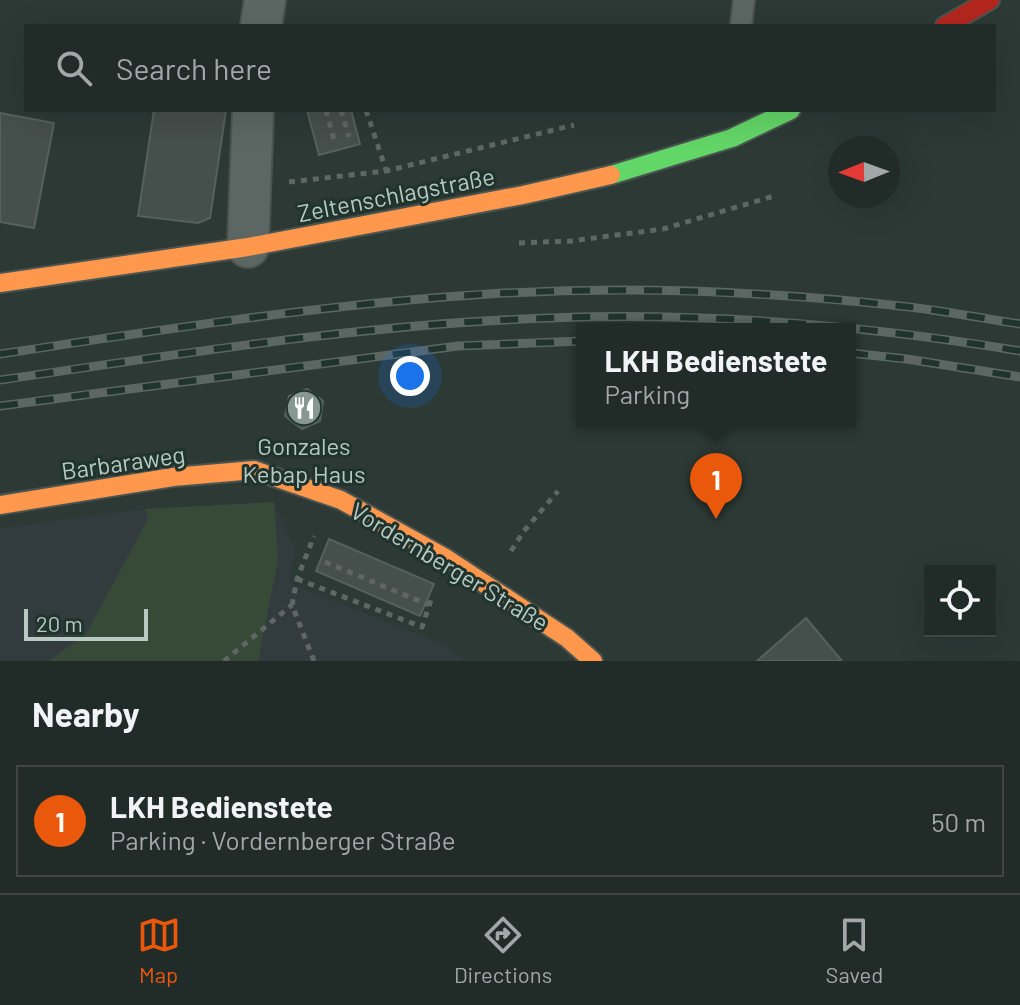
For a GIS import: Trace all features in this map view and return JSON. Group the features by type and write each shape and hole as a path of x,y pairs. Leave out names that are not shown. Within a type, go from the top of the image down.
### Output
{"main road":[{"path":"948,24 990,0"},
{"name":"Zeltenschlagstraße","path":"0,283 248,247 551,189 607,176 732,138 787,112"},
{"name":"Vordernberger Straße","path":"254,470 341,500 444,557 567,638 593,661"},
{"name":"Barbaraweg","path":"0,505 173,477 254,470"}],"street":[{"path":"261,24 265,0"},
{"path":"248,247 253,112"}],"lane":[{"path":"741,24 744,0"},
{"path":"732,138 734,112"}],"path":[{"path":"327,112 334,140"},
{"path":"342,112 349,137"},
{"path":"250,193 288,182 386,171 574,125"},
{"path":"509,243 571,241 663,229 774,196"},
{"path":"492,588 524,531 558,491"},
{"path":"314,661 292,605 297,579 313,537 341,500"},
{"path":"297,579 422,627 429,605 325,562"},
{"path":"224,661 292,605"}],"shaded area":[{"path":"274,502 295,550 289,583 440,643 466,661 0,661 0,528 145,509"}],"green space":[{"path":"274,502 278,560 258,661 49,661 86,634 148,519 145,509"}],"building":[{"path":"154,112 226,112 210,218 198,223 138,216"},
{"path":"308,112 352,112 360,144 319,155"},
{"path":"0,113 54,123 34,228 0,222"},
{"name":"Gonzales Kebap Haus","path":"307,389 323,401 320,421 302,429 285,416 289,396"},
{"path":"329,539 434,584 420,616 316,571"},
{"path":"806,618 842,661 757,661"}],"railway":[{"path":"0,354 304,311 427,298 539,292 694,291 798,297 915,308 1020,324"},
{"path":"0,380 342,333 480,321 667,317 795,323"},
{"path":"856,329 1020,351"},
{"path":"0,406 458,346 576,341"},
{"path":"856,354 1020,377"}],"traffic: fast":[{"path":"611,175 732,138 787,112"}],"traffic: slow":[{"path":"0,283 248,247 523,195 611,175"},
{"path":"0,505 173,477 254,470 341,500 444,557 567,638 593,661"}],"traffic: jam":[{"path":"948,24 990,0"}],"place":[{"name":"Gonzales Kebap Haus","path":"304,408"},
{"name":"LKH Bedienstete","path":"716,519"}]}
